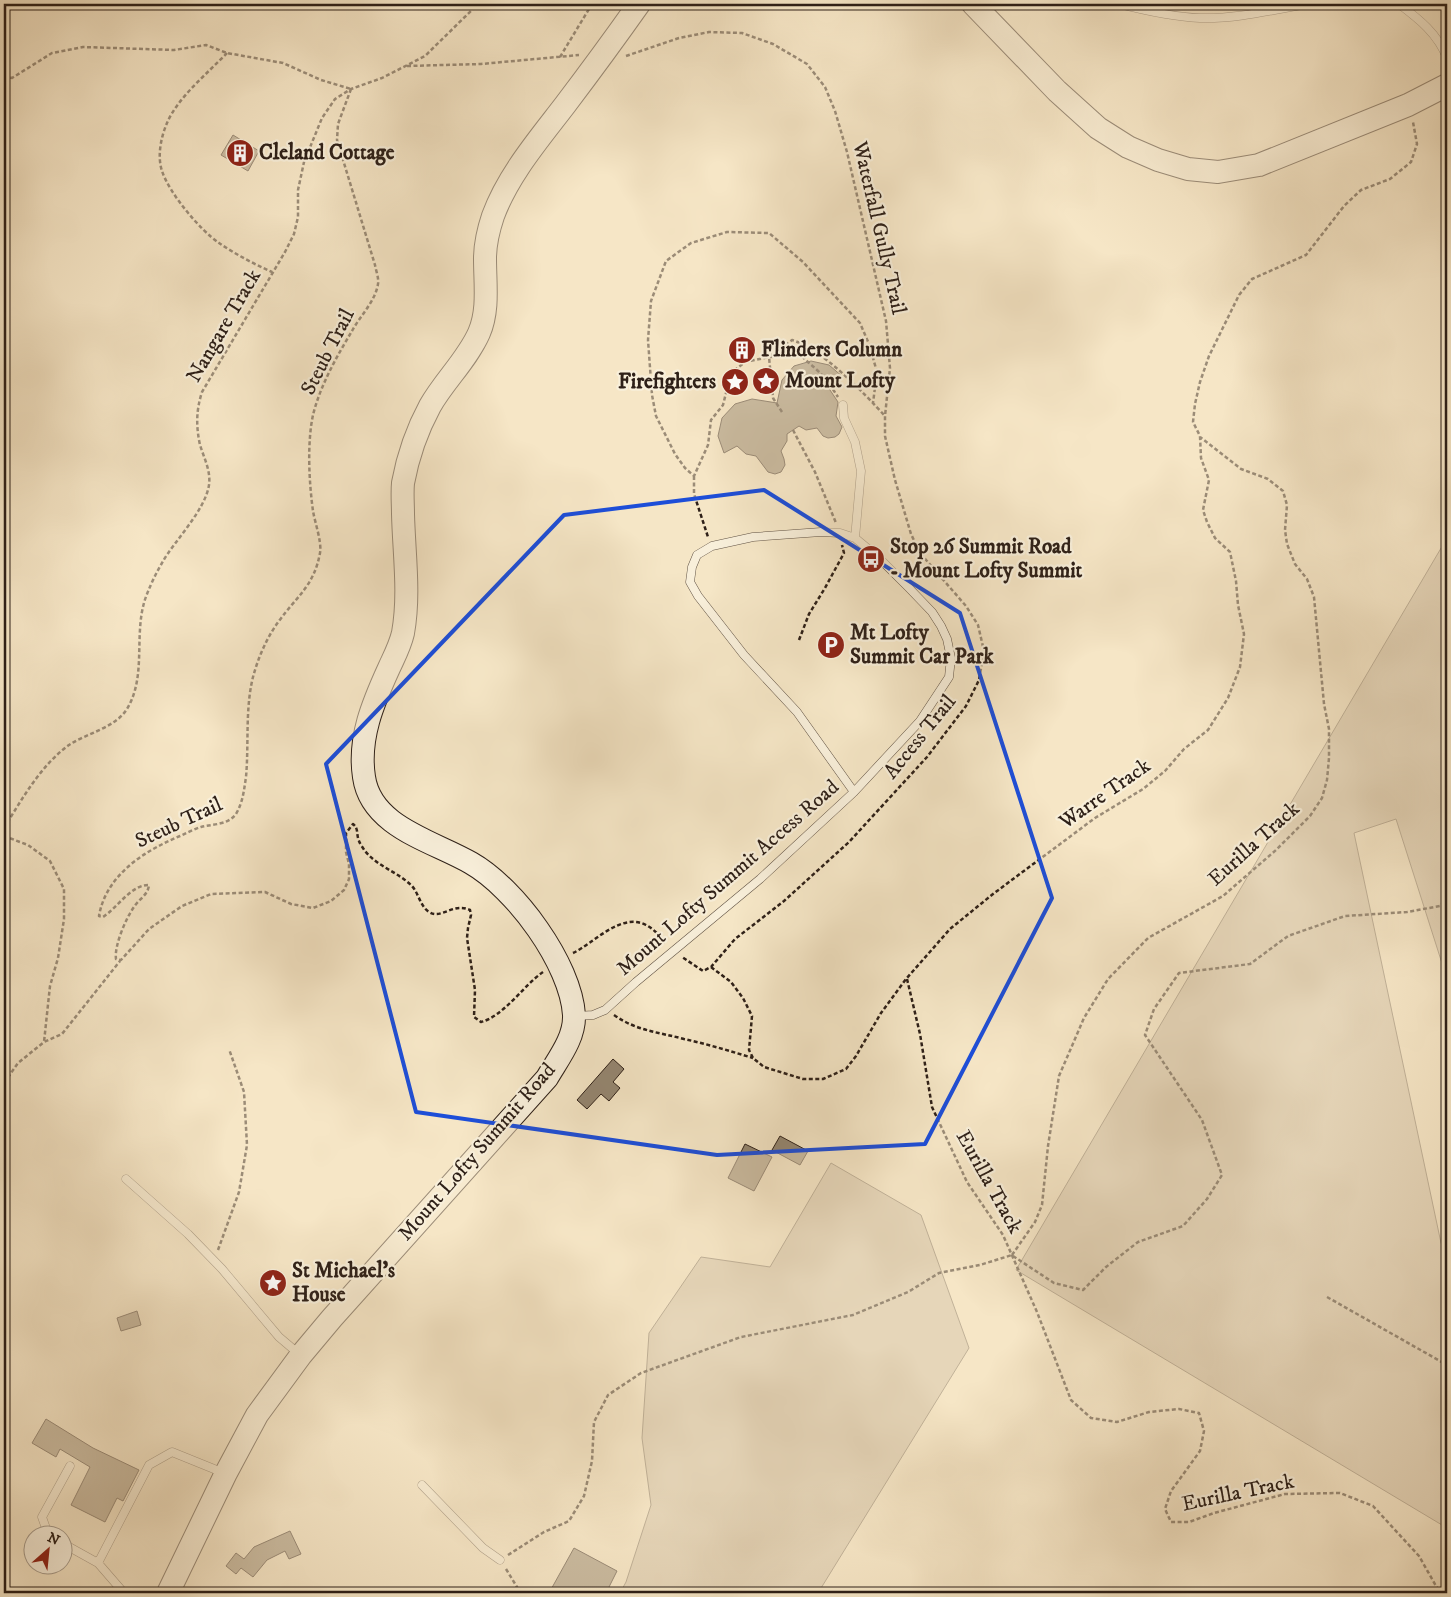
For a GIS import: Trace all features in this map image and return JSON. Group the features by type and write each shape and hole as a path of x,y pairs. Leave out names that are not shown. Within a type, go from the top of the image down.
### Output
{"main road":[{"name":"Mount Lofty Summit Road","path":"168,1593 226,1473 257,1415 300,1355 547,1078 570,1039 574,1016 568,988 552,952 531,918 508,891 474,865 403,829 381,813 368,794 364,776 362,742 372,706 401,641 406,616 407,594 403,487 410,451 430,406 473,347 484,321 486,297 485,254 493,216 510,179 639,4"},
{"path":"973,4 1057,91 1098,128 1143,154 1188,169 1218,172 1259,165 1408,105 1447,85"}],"lane":[{"path":"1120,4 1153,13 1200,18 1243,16 1308,4"},
{"path":"1399,4 1422,21 1443,47 1447,58"},
{"path":"843,405 844,418 856,442 861,471 855,538 822,532 752,537 712,546 697,555 692,567 690,582 698,596 744,655 797,712 854,792"},
{"name":"Mount Lofty Summit Access Road","path":"574,1016 593,1015 605,1010 760,879 854,792 920,722 949,676 951,658 947,639 936,619 909,588 878,557 855,538"},
{"path":"126,1179 188,1234 215,1262 279,1337 300,1355"},
{"path":"98,1563 149,1465 172,1452 226,1473"},
{"path":"44,1524 42,1517 70,1466"},
{"path":"422,1485 483,1548 500,1560"},
{"path":"72,1549 98,1563 124,1593"}],"path":[{"name":"Nangare Track","path":"4,828 22,797 48,764 70,745 106,727 125,711 134,696 139,679 140,624 146,596 162,563 188,527 208,486 208,472 200,445 197,424 197,408 202,392 294,234 298,217 298,190 304,162 322,118 335,100 351,89 382,78 425,56 478,4"},
{"path":"560,57 592,4"},
{"name":"Waterfall Gully Trail","path":"620,58 679,38 709,32 742,34 773,44 807,64 825,87 835,111 847,152 886,322 890,368 885,416"},
{"path":"4,76 12,78 52,52 83,47 174,50 206,46 227,53 283,63 321,80 351,89"},
{"path":"227,53 179,103 167,123 159,148 161,171 174,195 193,219 217,242 256,265 272,272"},
{"path":"407,66 481,64 585,55"},
{"name":"Steub Trail","path":"121,960 116,959 115,952 124,926 133,908 148,891 149,885 144,885 134,890 108,914 103,917 98,916 107,893 117,877 139,856 168,841 202,827 220,825 235,816 244,795 248,758 249,706 258,659 278,621 303,592 314,574 320,550 313,509 310,465 310,436 314,413 324,386 352,330 371,303 378,283 375,265 337,140 338,124 351,89"},
{"name":"Warre Track","path":"605,1010 639,1029 699,1042 752,1058 764,1067 803,1079 823,1079 846,1069 856,1056 881,1013 906,978 950,929 992,894 1095,818 1144,789 1165,771 1184,749 1208,730 1228,698 1240,667 1244,634 1230,552 1215,538 1206,522 1203,510 1210,480 1201,458 1200,436 1193,422 1200,382 1209,356 1239,295 1252,279 1306,255 1344,206 1361,190 1390,179 1411,162 1418,144 1408,105"},
{"path":"694,476 685,468 675,454 656,416 652,395 648,340 651,301 666,261 691,243 727,232 769,233 803,262 860,324 869,344 877,372 873,403"},
{"path":"769,357 792,340 802,343 819,354 885,416"},
{"path":"712,546 694,494 694,476 708,445 710,420 723,405 730,375 745,362 769,357 802,356 811,350"},
{"path":"802,356 817,369 843,405"},
{"path":"769,357 773,398 782,412"},
{"name":"Access Trail","path":"711,967 735,938 784,901 849,842 927,757 966,706 979,680 984,651 978,625 966,606 920,553 911,534 895,480 885,436 885,416"},
{"path":"793,430 798,439"},
{"name":"Eurilla Track","path":"1012,1255 1035,1222 1042,1205 1048,1146 1059,1076 1084,1018 1108,979 1148,938 1223,896 1276,850 1310,816 1322,798 1327,780 1330,758 1329,729 1324,704 1314,597 1308,579 1295,564 1287,544 1287,505 1283,491 1268,479 1241,469 1200,436"},
{"path":"4,1083 18,1063 44,1042 62,1034 121,960 149,929 182,906 211,894 265,892 291,904 313,908 331,901 344,890 349,879 346,833 353,824 357,828 359,842 368,853 379,864 412,887 420,903 428,912 434,914 444,913 454,908 463,907 470,910"},
{"path":"4,836 28,845 50,861 64,889 64,919 58,958 50,986 44,1042"},
{"path":"518,1593 517,1587 500,1560 544,1532 569,1521 584,1496 592,1461 594,1422 608,1395 640,1373 741,1336 853,1316 908,1292 939,1273 980,1265 1012,1255 1054,1284 1083,1290 1106,1267 1138,1242 1183,1226 1207,1200 1222,1175 1202,1120 1146,1035 1154,1009 1178,973 1250,964 1288,936 1345,916 1440,906 1447,898"},
{"path":"674,951 688,963 703,971 711,967 731,982 743,998 752,1016 749,1050 752,1058"},
{"name":"Eurilla Track","path":"906,978 920,1034 932,1107 967,1182 1003,1235 1071,1400 1091,1418 1117,1422 1148,1412 1180,1409 1200,1414 1204,1431 1200,1450 1172,1491 1165,1509 1171,1522 1189,1522 1214,1513 1285,1494 1340,1493 1373,1506 1419,1556 1440,1593"},
{"path":"215,1262 238,1192 247,1145 244,1092 229,1049"},
{"path":"1327,1297 1447,1365"}],"highlighted area":[{"path":"764,490 960,613 1052,898 925,1144 717,1155 416,1112 326,764 564,515"}],"shaded area":[{"path":"1447,538 1447,979 1396,819 1354,833 1441,1243 1447,1257 1447,1528 1016,1270"},
{"path":"831,1163 921,1215 969,1348 818,1593 620,1593 626,1582 651,1505 642,1438 649,1333 701,1257 770,1267"}],"building":[{"name":"Cleland Cottage","path":"233,135 259,151 248,171 221,155"},
{"name":"Flinders Column","path":"744,345 751,350 745,356 739,356 735,346"},
{"path":"811,361 829,365 843,377 828,387 838,402 836,416 842,427 839,434 828,438 823,436 817,428 806,430 799,426 787,434 787,441 781,451 785,465 781,472 775,474 768,472 756,456 746,454 737,446 724,453 718,436 722,418 735,404 752,399 777,403 782,380 794,366"},
{"path":"613,1059 624,1069 613,1082 620,1088 609,1101 601,1094 587,1109 577,1100"},
{"path":"780,1136 808,1151 800,1165 772,1150"},
{"path":"745,1144 772,1157 754,1191 728,1178"},
{"path":"137,1311 141,1325 121,1331 117,1318"},
{"path":"46,1419 93,1448 139,1470 123,1501 117,1498 105,1522 71,1505 90,1467 60,1449 56,1457 32,1443"},
{"path":"290,1531 301,1554 289,1559 285,1551 267,1560 253,1577 241,1568 236,1574 226,1566 236,1553 244,1559 254,1547"},
{"path":"574,1548 617,1571 606,1593 549,1593"}],"place":[{"name":"Cleland Cottage","path":"240,153"},
{"name":"Flinders Column","path":"742,350"},
{"name":"Mount Lofty","path":"766,381"},
{"name":"Firefighters","path":"735,382"},
{"name":"Stop 26 Summit Road - Mount Lofty Summit","path":"871,559"},
{"name":"Mt Lofty Summit Car Park","path":"831,645"},
{"name":"St Michael's House","path":"273,1283"}]}
